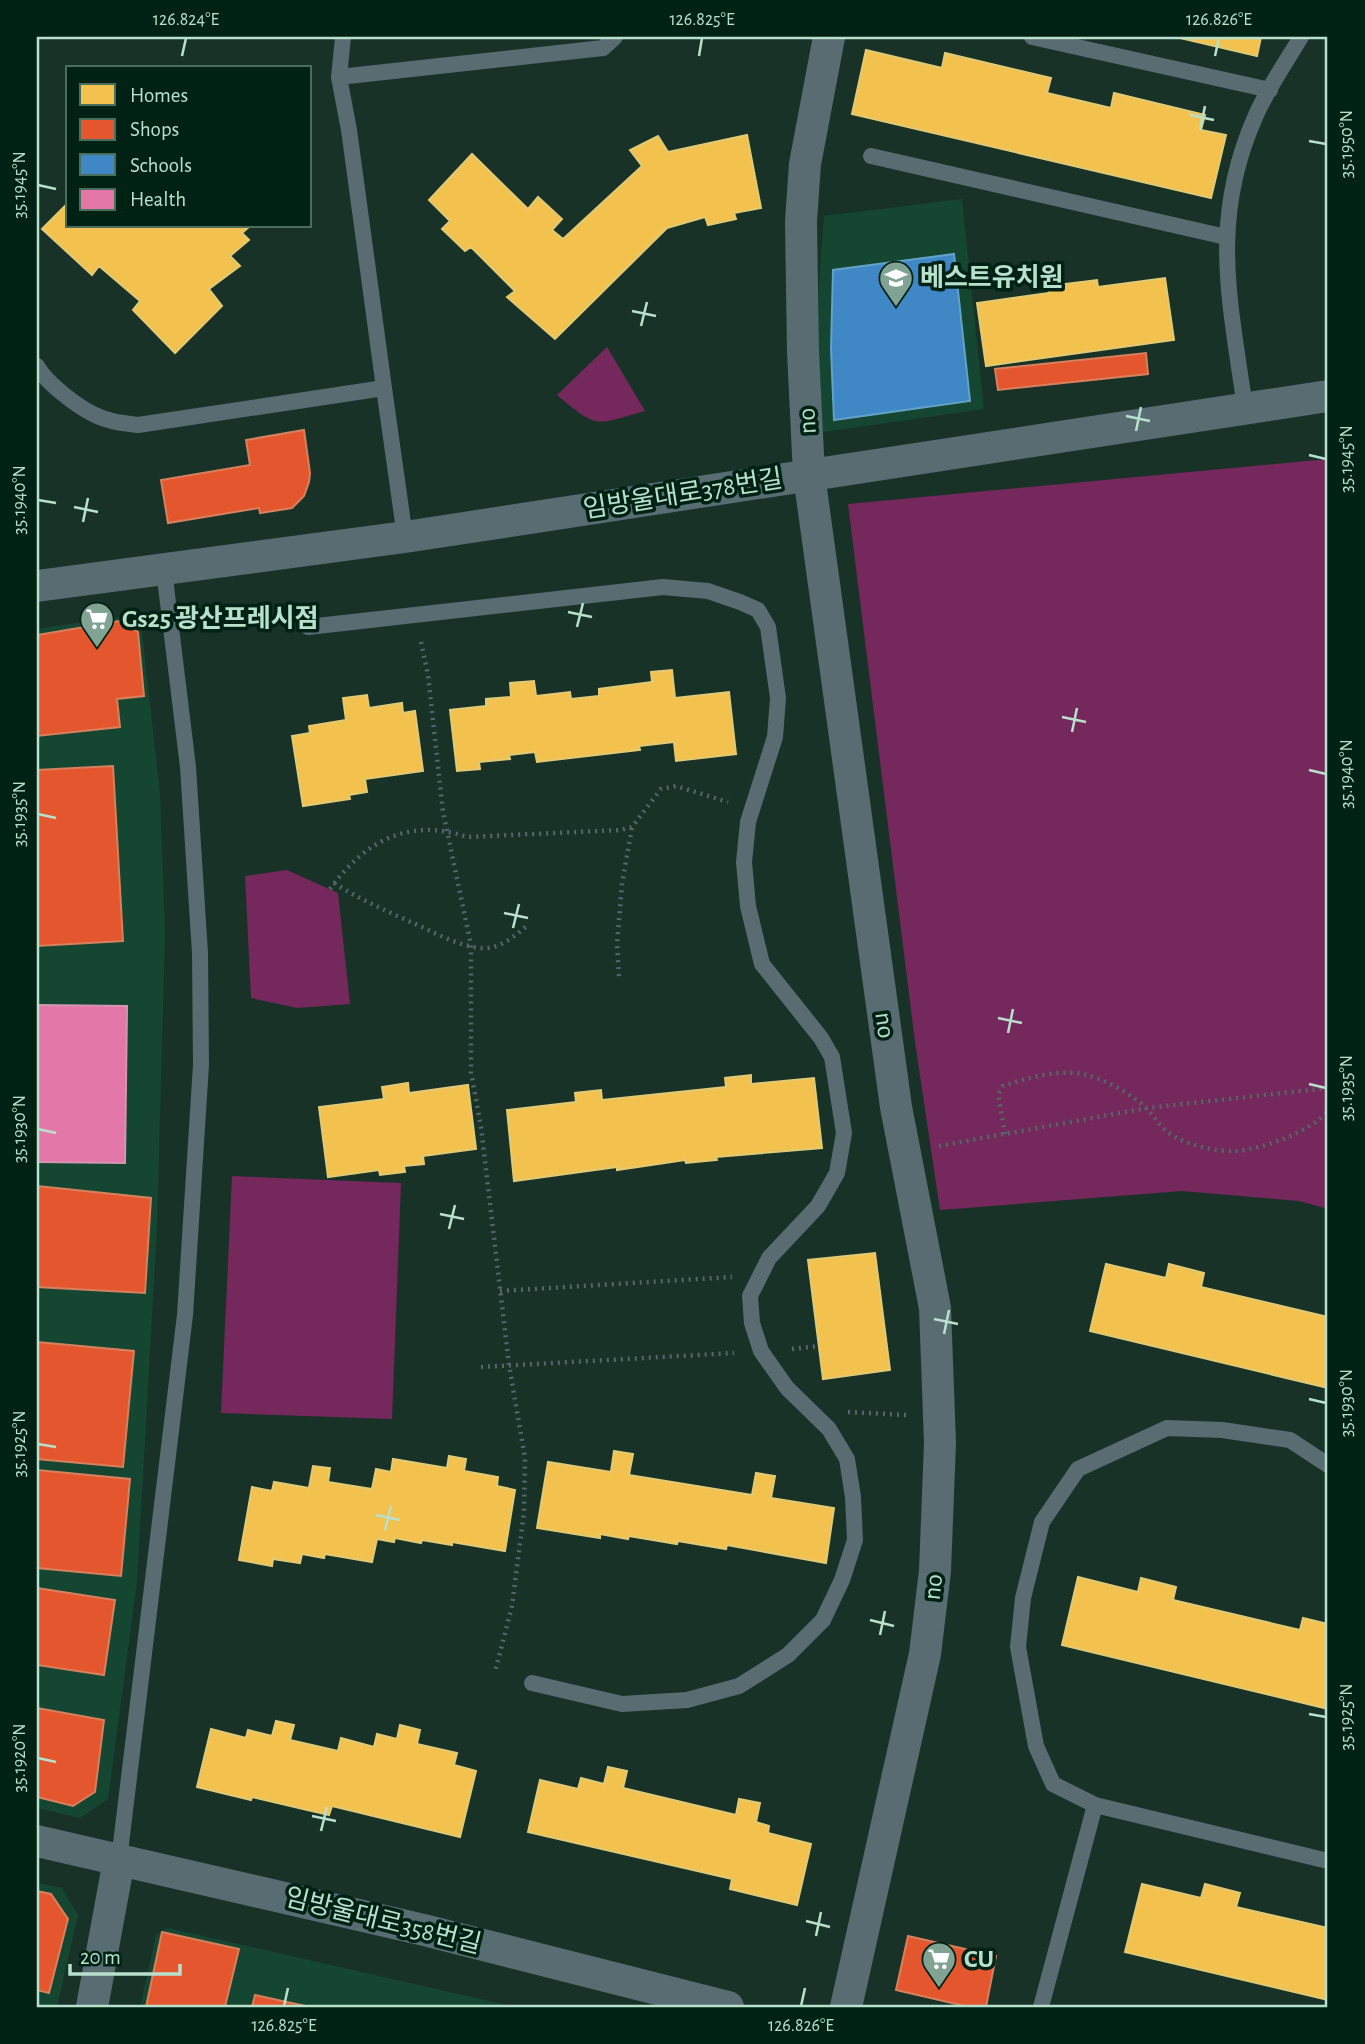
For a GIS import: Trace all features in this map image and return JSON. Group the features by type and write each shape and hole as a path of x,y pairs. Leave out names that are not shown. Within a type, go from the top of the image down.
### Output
{"street":[{"name":"no","path":"829,37 805,164 801,221 803,352 809,475 896,1107 935,1308 939,1419 935,1571 925,1654 846,2007"},
{"name":"임방울대로378번길","path":"37,586 405,537 1328,396"},
{"name":"임방울대로358번길","path":"37,1841 412,1927 728,2007"},
{"path":"92,2007 119,1860"}],"lane":[{"path":"344,37 339,77 349,130 405,537"},
{"path":"339,77 603,48 615,37"},
{"path":"1032,37 1270,90"},
{"path":"1245,408 1226,269 1229,200 1236,168 1256,114 1301,37"},
{"path":"871,156 1226,237"},
{"path":"37,366 57,387 96,416 117,423 138,425 384,388"},
{"path":"119,1860 185,1315 201,1065 200,953 188,768 164,570"},
{"path":"308,627 663,587 708,591 758,610 768,627 778,698 775,737 748,822 744,862 748,906 762,964 821,1038 832,1057 844,1133 837,1173 818,1206 769,1258 760,1275 750,1296 752,1324 761,1351 788,1388 829,1429 847,1460 853,1497 855,1540 842,1580 823,1620 788,1655 739,1686 687,1700 622,1704 532,1683"},
{"path":"1328,1465 1290,1440 1222,1430 1167,1428 1078,1469 1042,1522 1023,1598 1018,1647 1036,1746 1053,1784 1094,1805 1328,1861"},
{"path":"1041,2007 1094,1805"}],"path":[{"path":"414,614 425,655 443,812 471,945 471,1072 481,1128 509,1366 525,1458 526,1482 512,1606 495,1672"},
{"path":"619,976 617,944 622,884 632,827 661,789 676,786 751,811"},
{"path":"330,889 359,855 380,840 402,833 448,831 467,837 596,832 632,827"},
{"path":"334,883 434,934 471,945 486,948 504,942 529,924"},
{"path":"1005,1134 998,1094 1003,1086 1069,1072 1107,1083 1147,1108 1166,1132 1182,1141 1235,1151 1269,1144 1300,1132 1328,1111"},
{"path":"904,1153 1147,1108 1328,1088"},
{"path":"500,1291 760,1275"},
{"path":"481,1367 819,1346"},
{"path":"809,1410 939,1419"}],"shaded area":[{"name":"베스트유치원","path":"962,199 984,409 823,432 818,348 824,216"},
{"path":"607,347 645,411 598,421 581,414 557,395"},
{"path":"1328,459 1328,1209 1299,1201 1182,1191 940,1210 915,1042 848,504"},
{"path":"122,616 142,631 160,794 165,935 157,1228 137,1582 108,1799 80,1818 37,1808 37,629"},
{"path":"287,870 338,893 350,1004 297,1008 251,998 245,876"},
{"path":"232,1176 401,1183 392,1419 221,1413"},
{"path":"37,1883 62,1888 78,1915 57,2007 37,2007"},
{"path":"168,1928 515,2007 140,2007 156,1935"}],"building: Homes":[{"path":"1176,37 1261,37 1257,56"},
{"path":"866,50 942,68 945,53 1051,78 1047,93 1111,108 1114,93 1205,115 1201,130 1226,135 1211,198 852,114"},
{"path":"747,135 761,208 734,213 736,219 708,225 705,217 667,228 555,339 507,297 515,291 471,247 465,251 442,229 450,221 429,200 472,154 528,209 538,197 562,219 552,230 563,239 642,166 630,150 658,136 668,152"},
{"path":"66,205 66,228 248,228 242,233 249,240 230,256 240,266 209,289 222,306 175,353 133,310 140,301 99,266 92,275 42,229"},
{"path":"1165,278 1174,340 986,366 977,303 1049,293 1048,286 1097,280 1098,287"},
{"path":"672,670 675,698 729,692 736,754 676,761 674,742 639,746 640,750 537,762 535,752 509,755 510,759 479,762 480,769 457,771 450,710 486,706 486,699 511,697 510,683 534,681 536,696 570,692 571,699 599,696 599,689 652,682 651,672"},
{"path":"367,695 369,708 402,703 403,713 415,711 423,771 365,779 367,792 349,795 350,799 303,806 292,736 310,733 309,726 346,720 343,698"},
{"path":"751,1075 751,1084 814,1078 822,1148 716,1157 717,1160 686,1163 685,1160 617,1170 617,1167 514,1181 507,1110 576,1102 575,1093 601,1090 602,1100 726,1087 725,1078"},
{"path":"408,1083 409,1093 468,1085 476,1149 423,1156 424,1164 404,1166 405,1172 380,1175 379,1170 328,1177 319,1107 384,1099 382,1087"},
{"path":"875,1253 890,1370 823,1379 808,1260"},
{"path":"1106,1264 1166,1278 1169,1264 1204,1273 1201,1287 1328,1317 1328,1388 1090,1331"},
{"path":"614,1451 633,1454 629,1475 752,1495 756,1473 775,1476 771,1498 834,1508 826,1563 727,1545 726,1549 629,1536 628,1539 600,1534 600,1538 537,1528 548,1462 611,1472"},
{"path":"449,1456 466,1459 464,1471 498,1477 497,1486 515,1490 505,1551 452,1542 452,1545 422,1540 421,1543 395,1538 394,1542 377,1539 372,1562 325,1554 324,1558 302,1554 300,1563 273,1559 272,1566 239,1560 252,1487 272,1491 274,1482 309,1488 313,1466 330,1468 328,1482 372,1489 376,1469 391,1472 393,1459 447,1468"},
{"path":"1078,1577 1138,1592 1141,1578 1176,1587 1173,1600 1300,1630 1303,1618 1328,1624 1328,1709 1062,1645"},
{"path":"276,1721 294,1725 290,1740 338,1751 341,1738 374,1747 377,1734 397,1739 400,1725 420,1730 417,1744 457,1753 454,1765 476,1771 460,1837 332,1806 329,1815 197,1787 211,1729 246,1738 248,1730 272,1736"},
{"path":"608,1767 627,1771 623,1788 736,1815 739,1799 760,1803 756,1822 769,1826 768,1833 811,1844 797,1905 730,1889 732,1879 528,1832 540,1780 578,1789 581,1778 604,1784"},
{"path":"1142,1884 1201,1898 1205,1884 1240,1893 1236,1907 1328,1928 1328,2000 1125,1952"}],"building: Shops":[{"path":"1146,353 1148,374 998,390 995,369"},
{"path":"304,430 309,482 304,496 292,508 260,513 259,508 168,523 161,480 250,465 246,440"},
{"path":"119,621 138,632 144,696 117,699 120,727 37,736 37,635"},
{"path":"113,766 123,941 37,946 37,770"},
{"path":"37,1186 151,1198 145,1293 37,1287"},
{"path":"37,1342 134,1351 123,1467 37,1459"},
{"path":"37,1470 130,1479 121,1576 37,1568"},
{"path":"37,1588 115,1600 104,1675 37,1665"},
{"path":"37,1708 104,1720 95,1792 73,1806 37,1797"},
{"path":"37,1891 51,1894 68,1919 49,1993 37,1990"},
{"path":"162,1932 239,1949 225,2007 146,2007"},
{"path":"908,1936 996,1956 986,2007 969,2007 896,1990"},
{"path":"255,1995 310,2007 252,2007"}],"building: Schools":[{"path":"954,254 970,401 834,420 831,349 833,270"}],"building: Health":[{"path":"37,1005 127,1006 125,1163 37,1162"}],"place":[{"name":"베스트유치원","path":"896,308"},
{"name":"Gs25 광산프레시점","path":"97,649"},
{"name":"CU","path":"939,1989"}]}
